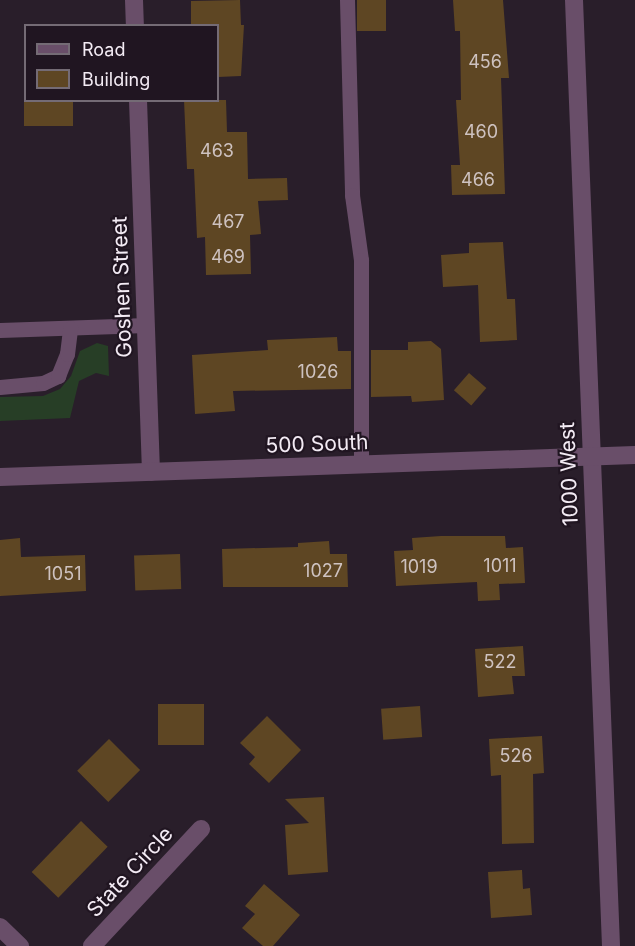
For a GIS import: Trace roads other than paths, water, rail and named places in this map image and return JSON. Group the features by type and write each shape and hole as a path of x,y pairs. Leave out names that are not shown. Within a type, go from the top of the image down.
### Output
{"street":[{"path":"134,0 135,24"},
{"name":"1000 West","path":"574,0 611,946"},
{"name":"Goshen Street","path":"138,102 151,472"},
{"name":"500 South","path":"0,477 635,455"},
{"name":"State Circle","path":"92,946 201,829"},
{"path":"0,927 20,946"}],"lane":[{"path":"347,0 352,195 361,260 361,465"},
{"path":"0,330 146,325"},
{"path":"0,387 43,383 58,376 66,361 70,328"}]}
